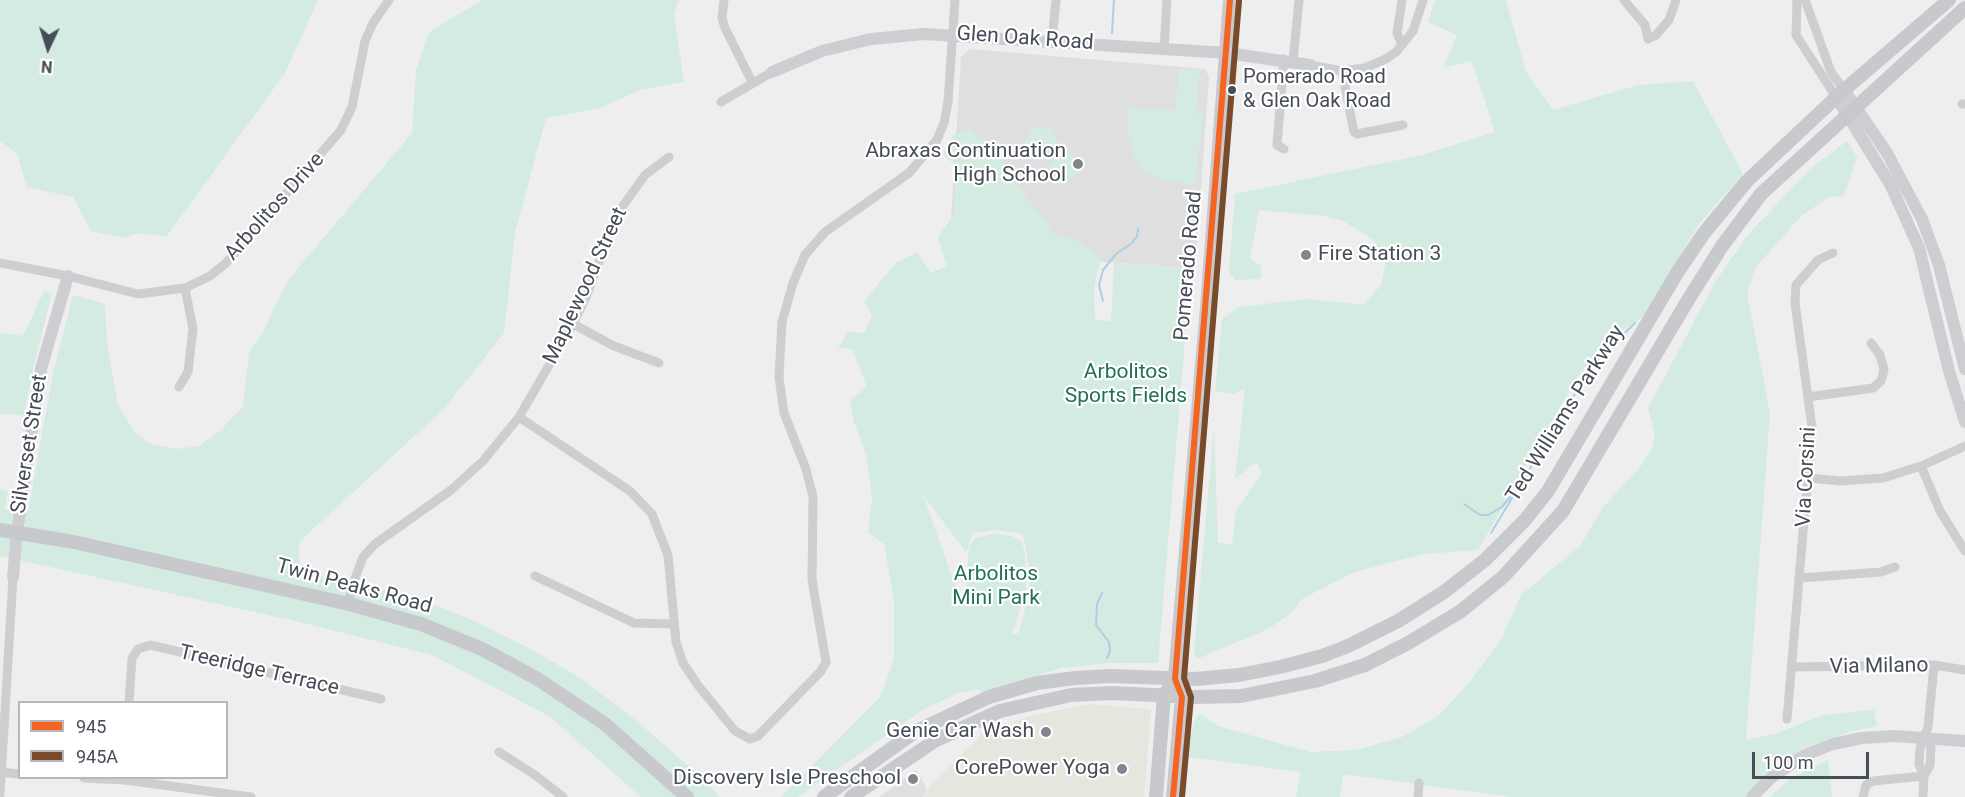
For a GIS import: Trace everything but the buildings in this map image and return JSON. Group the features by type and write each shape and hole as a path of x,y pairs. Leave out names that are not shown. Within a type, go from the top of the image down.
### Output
{"main road":[{"name":"Pomerado Road","path":"1173,797 1182,697 1175,679 1230,0"},
{"name":"Ted Williams Parkway","path":"824,797 916,732 989,697 1037,683 1083,677 1175,679 1239,675 1322,656 1398,621 1444,592 1485,560 1526,520 1548,491 1704,232 1747,181 1840,94 1949,0"},
{"path":"851,797 936,740 1000,711 1071,695 1112,693 1182,697 1241,696 1316,681 1365,664 1410,642 1461,611 1503,577 1563,512 1722,246 1761,194 1965,8"},
{"name":"Twin Peaks Road","path":"0,530 349,604 421,624 482,649 537,678 605,724 687,797"},
{"name":"Pomerado Road","path":"1156,797 1164,696 1175,679"}],"street":[{"name":"Arbolitos Drive","path":"0,263 68,276 138,294 185,288 210,276 226,263 341,130 352,107 365,41 373,23 389,0"},
{"path":"724,0 725,28 752,82"},
{"path":"519,417 630,491 652,514 668,555 674,624 683,663 735,731 750,739 758,736 821,671 826,662 812,580 813,497 806,469 784,413 779,376 782,322 793,283 806,255 825,232 909,173 937,140 946,111 955,0"},
{"path":"1052,41 1056,0"},
{"path":"1164,49 1167,0"},
{"path":"1284,149 1277,145 1288,60 1299,0"},
{"path":"1402,0 1397,33 1402,45"},
{"path":"1403,125 1357,134 1354,132 1342,71 1364,68 1386,58 1402,45 1416,25 1423,0"},
{"path":"1624,0 1645,25 1648,39 1656,35 1669,20 1676,0"},
{"path":"1797,0 1796,34 1851,110 1887,153 1922,219 1939,265 1964,362"},
{"path":"1805,0 1840,94"},
{"path":"1797,20 1811,17"},
{"name":"Glen Oak Road","path":"721,102 752,82 822,51 871,39 924,34 1227,53 1288,60 1342,71"},
{"path":"1851,110 1890,184 1919,248 1949,371 1965,422"},
{"name":"Maplewood Street","path":"349,604 351,589 363,557 375,544 451,490 483,461 519,417 573,324 587,295 615,217 645,175 669,157"},
{"name":"Via Corsini","path":"1787,719 1812,427 1795,303 1796,285 1818,260 1833,253"},
{"name":"Silverset Street","path":"0,795 17,532 41,369 68,276"},
{"path":"179,387 188,372 193,329 185,288"},
{"path":"573,324 614,346 659,363"},
{"path":"1808,397 1873,388 1881,381 1884,369 1880,355 1871,343"},
{"path":"1809,478 1840,481 1883,478 1921,466 1965,446"},
{"path":"1921,466 1940,511 1965,551"},
{"path":"1800,578 1881,572 1895,567"},
{"path":"535,576 634,623 674,624"},
{"name":"Treeridge Terrace","path":"129,701 132,658 138,649 150,645 381,699"},
{"path":"1923,797 1924,776 1919,764 1920,748 1926,737 1934,665"},
{"name":"Via Milano","path":"1793,667 1934,665 1965,670"},
{"path":"1752,797 1772,777 1804,755 1833,744 1862,738 1926,737 1965,741"},
{"path":"499,752 562,797"},
{"path":"1,773 18,774"},
{"path":"1863,797 1866,785 1872,781 1924,776"},
{"path":"125,779 251,797"},
{"path":"1418,797 1419,783"}],"shaded area":[{"name":"Abraxas Continuation High School","path":"970,49 1205,69 1209,77 1196,258 1191,268 949,251 961,57"},
{"path":"1089,704 1151,709 1144,797 924,797 930,787 984,732 1030,716"},
{"name":"Discovery Isle Preschool","path":"916,770 927,789 923,797 879,797"}],"green space":[{"path":"0,0 318,0 285,73 167,236 136,233 126,238 91,231 73,197 27,187 17,154 0,141"},
{"path":"482,0 679,0 674,14 684,82 640,90 600,108 546,118 515,233 504,333 444,409 300,541 298,553 302,572 411,596 472,620 531,649 575,675 625,711 698,774 720,797 641,797 549,716 432,655 291,620 0,556 0,490 8,491 5,510 28,512 53,373 73,295 105,304 107,344 118,405 134,432 151,444 176,449 199,446 221,430 243,406 249,352 262,334 288,280 412,133 416,70 429,32"},
{"path":"1435,0 1506,0 1526,72 1553,110 1638,85 1693,81 1743,174 1698,225 1645,316 1607,339 1579,374 1478,550 1424,554 1354,572 1302,599 1290,614 1268,629 1197,659 1194,652 1214,428 1218,543 1232,544 1236,510 1262,474 1256,462 1235,479 1245,389 1233,394 1215,391 1222,319 1239,307 1307,299 1363,305 1381,285 1386,262 1374,240 1343,221 1323,216 1259,210 1250,259 1261,266 1261,279 1235,280 1229,272 1235,194 1422,155 1495,132 1472,61 1443,68 1457,35 1428,22"},
{"path":"1179,69 1200,70 1196,113 1203,114 1195,185 1162,180 1141,170 1134,159 1128,135 1128,108 1175,111"},
{"path":"970,128 998,152 1009,174 1054,234 1075,239 1101,258 1094,288 1095,320 1111,321 1114,263 1191,268 1158,663 1111,663 1061,668 980,693 979,689 961,692 924,709 798,797 781,797 881,696 894,658 894,601 884,544 868,533 872,497 866,454 854,422 850,400 867,387 852,349 838,348 848,332 864,333 872,316 864,301 896,263 917,252 931,273 947,266 938,237 954,214 957,167 943,154 953,135","holes":["923,495 966,552 973,533 995,530 1023,534 1030,572 1029,593 1019,633 1012,634 1026,591 1025,554 1022,542 1012,536 994,534 975,538 970,545 968,555 965,604 955,585"]},
{"path":"1033,128 1053,129 1060,149 1042,161 1030,157 1032,154 1025,142"},
{"path":"1847,141 1857,157 1844,196 1830,197 1802,215 1755,268 1747,293 1770,413 1746,740 1774,734 1824,715 1874,710 1877,726 1852,731 1801,749 1748,797 1512,797 1343,774 1340,797 1296,797 1301,772 1188,757 1196,717 1200,714 1218,726 1310,752 1356,750 1402,737 1438,716 1470,682 1502,638 1521,595 1580,546 1604,506 1640,467 1652,449 1655,433 1648,408 1714,284 1746,237 1810,169"},
{"path":"1070,150 1083,171 1060,185 1047,164"},
{"path":"44,291 52,293 24,415 0,414 0,333 23,336"},
{"path":"1828,760 1832,797 1770,797 1791,778"}],"waterway":[{"path":"1112,33 1114,0"},
{"path":"1103,301 1099,285 1103,270 1116,254 1132,243 1137,236 1138,229"},
{"path":"1491,533 1587,374 1601,356 1635,323"},
{"path":"1464,504 1480,515 1488,515 1502,507 1512,495"},
{"path":"1102,593 1097,604 1096,625 1109,642 1110,651 1107,658"}],"transit line":[{"name":"945","path":"1173,797 1182,697 1175,679 1230,0"},
{"name":"945A","path":"1182,797 1191,697 1184,678 1239,1"}],"place":[{"name":"Pomerado Road & Glen Oak Road","path":"1232,90"},
{"name":"Abraxas Continuation High School","path":"1078,164"},
{"name":"Fire Station 3","path":"1306,255"},
{"name":"Genie Car Wash","path":"1046,732"},
{"name":"CorePower Yoga","path":"1122,769"},
{"name":"Discovery Isle Preschool","path":"913,779"}],"park label":[{"name":"Arbolitos Sports Fields","path":"1126,385"},
{"name":"Arbolitos Mini Park","path":"996,587"}]}
